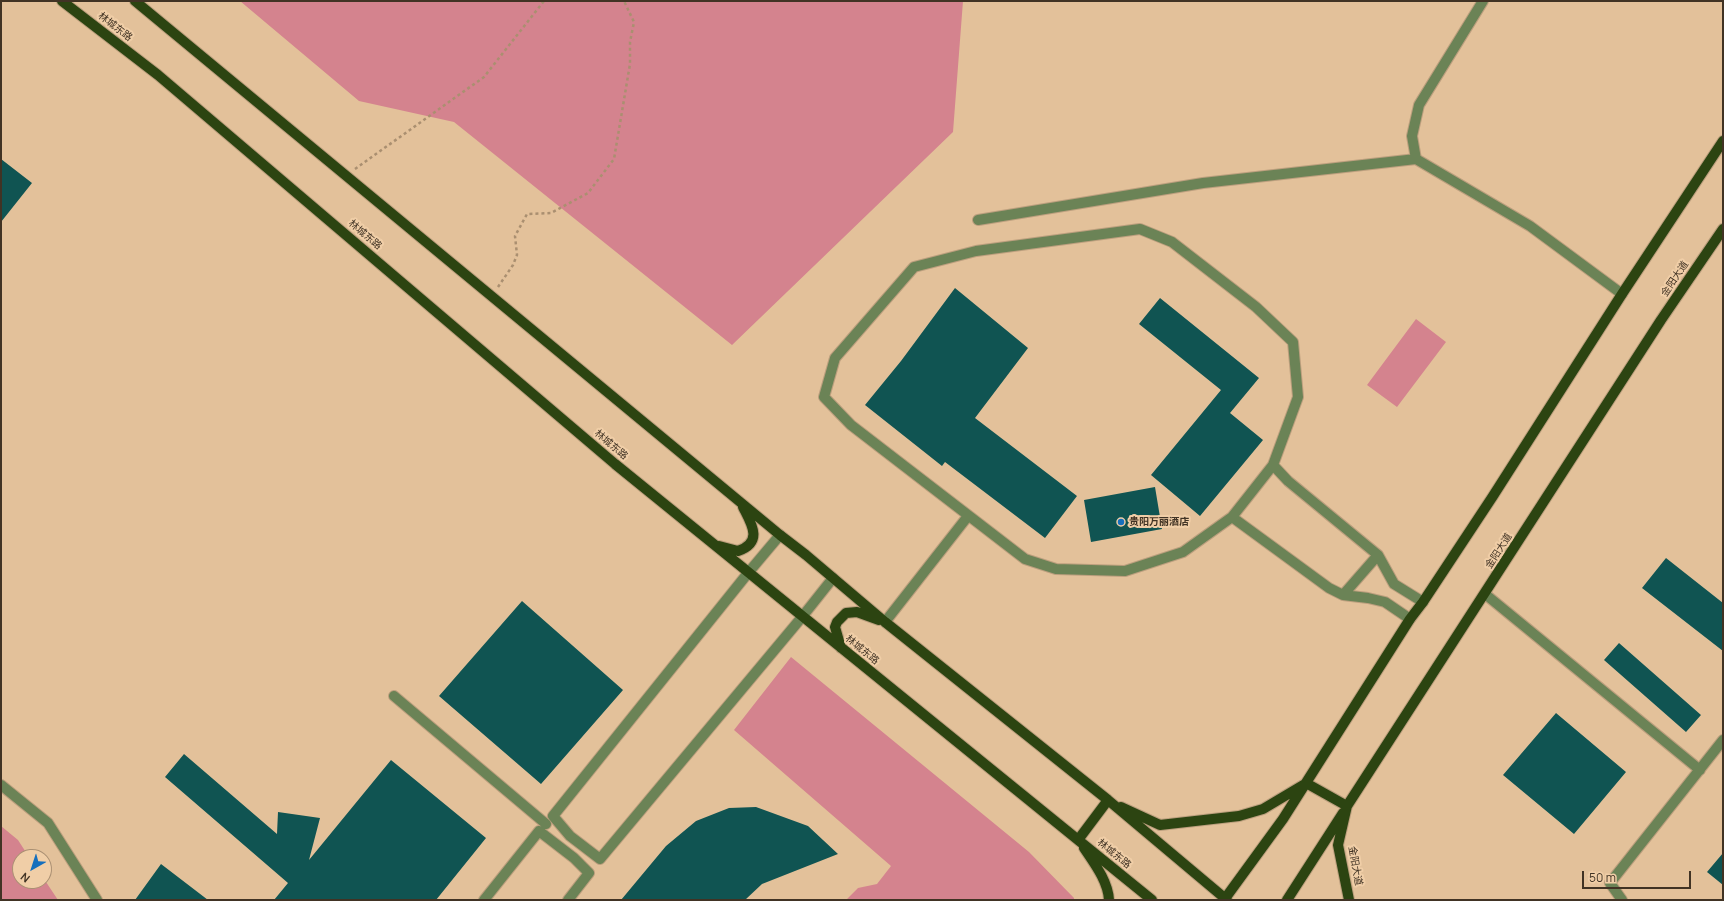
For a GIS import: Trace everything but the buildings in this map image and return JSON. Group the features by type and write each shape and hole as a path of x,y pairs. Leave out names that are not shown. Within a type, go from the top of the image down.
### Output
{"main road":[{"name":"林城东路","path":"62,1 158,75 615,464 1152,900"},
{"path":"135,1 885,622 1108,800 1226,900 1283,819 1410,620 1723,141"},
{"name":"金阳大道","path":"1349,900 1338,845 1347,806 1661,320 1723,229"},
{"path":"712,543 734,551 741,550 750,544 754,528 739,500"},
{"path":"841,648 835,627 836,622 846,613 857,612 885,622"},
{"path":"1108,800 1160,825 1239,816 1263,809 1306,783"},
{"path":"1287,900 1347,806 1306,783"},
{"path":"1108,800 1078,840 1099,872 1109,894 1110,900"}],"street":[{"path":"1416,159 1412,136 1419,105 1483,1"},
{"path":"978,220 1203,183 1416,159 1530,226 1622,294"},
{"path":"1140,229 1172,242 1256,307 1294,342 1298,397 1273,465 1232,517 1183,552 1124,571 1056,569 1025,560 851,425 824,397 834,358 914,267 976,251 1140,229"},
{"path":"1273,465 1288,481 1378,554 1394,584 1423,602"},
{"path":"885,622 968,516"},
{"path":"1232,517 1329,588 1343,595 1385,602 1410,620"},
{"path":"484,900 780,535"},
{"path":"1343,595 1378,554"},
{"path":"568,900 600,859 833,578"},
{"path":"1485,594 1700,770"},
{"path":"394,696 542,827 589,873"},
{"path":"1622,900 1610,883 1723,740"},
{"path":"1,785 48,823 97,900"},
{"path":"553,816 570,836 600,859"}],"path":[{"path":"346,175 484,77 544,1"},
{"path":"492,296 513,264 517,255 515,236 527,214 551,213 588,193 614,159 630,64 630,42 634,22 624,1"}],"shaded area":[{"path":"240,1 963,1 953,132 732,345 454,122 359,101"},
{"path":"1416,319 1446,342 1397,407 1367,385"},
{"path":"791,657 1029,852 1074,898 1074,900 846,900 858,888 877,884 891,866 734,730"},
{"path":"1,826 18,840 24,849 12,849 12,889 51,889 58,900 1,900"}],"place":[{"name":"贵阳万丽酒店","path":"1121,522"}]}
